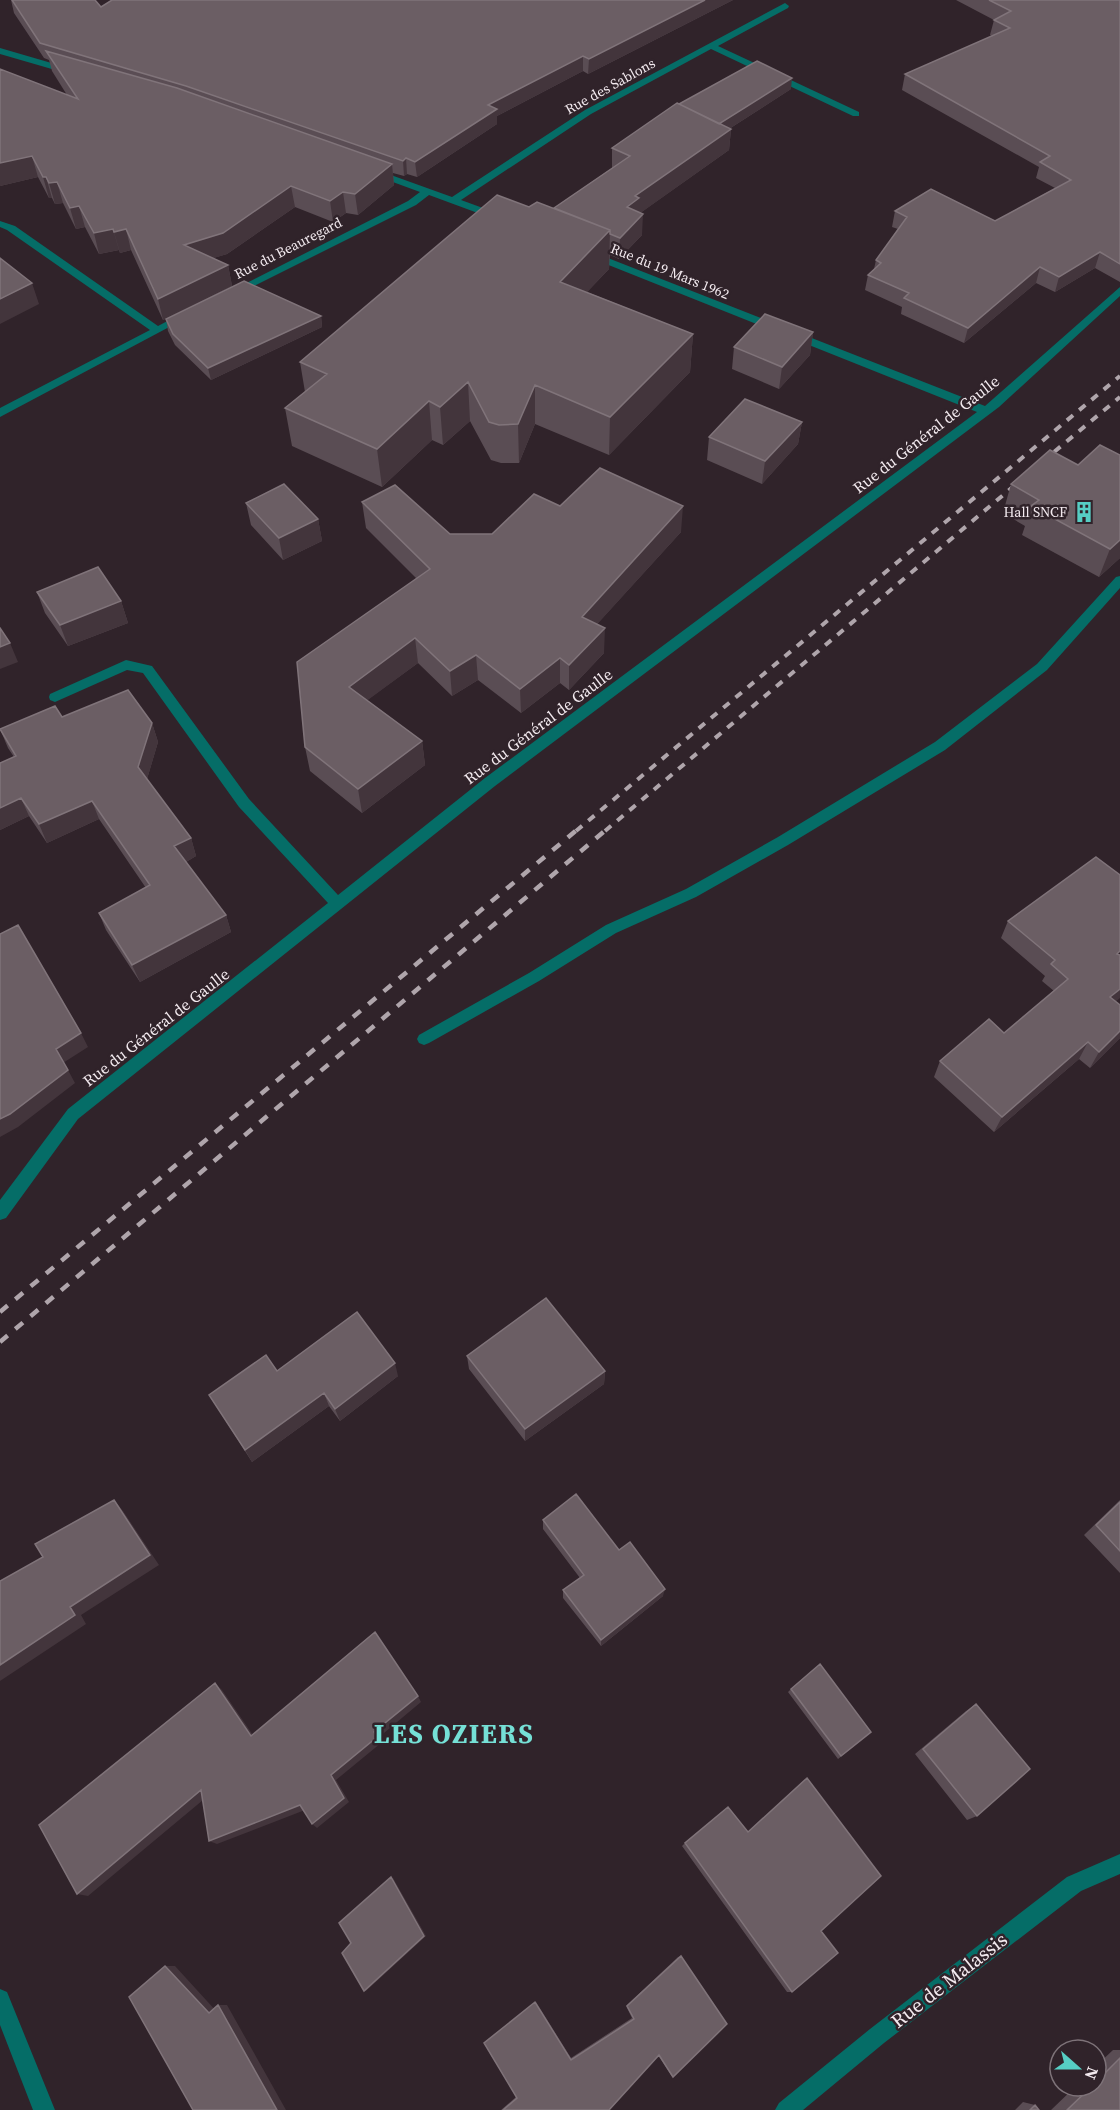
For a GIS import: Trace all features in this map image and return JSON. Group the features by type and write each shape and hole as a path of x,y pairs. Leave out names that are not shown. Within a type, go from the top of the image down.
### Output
{"street":[{"name":"Rue des Sablons","path":"454,200 588,112 785,6"},
{"path":"711,46 856,114"},
{"path":"0,51 76,73"},
{"path":"362,167 509,221"},
{"name":"Rue du Beauregard","path":"221,298 412,203 428,191"},
{"path":"0,224 11,228 157,330"},
{"name":"Rue du 19 Mars 1962","path":"574,247 986,411"},
{"name":"Rue du Général de Gaulle","path":"0,1213 73,1114 490,782 986,411 1120,290"},
{"path":"0,413 189,314"},
{"path":"424,1039 534,977 611,929 691,893 783,841 940,746 1042,667 1120,580"},
{"path":"55,697 126,665 147,669 243,802 338,904"},
{"name":"Rue de Malassis","path":"786,2110 877,2036 1074,1884 1120,1864"},
{"path":"0,1999 44,2110"}],"building":[{"path":"12,0 95,0 101,7 112,0 705,0 589,59 583,56 488,105 497,109 415,162 406,158 403,161 186,86 40,43"},
{"path":"989,0 1120,0 1120,264 1100,252 1059,277 1040,267 968,328 904,298 909,293 868,275 881,263 876,260 907,217 895,211 931,189 995,221 1071,180 1040,162 1050,156 905,74 1010,28 994,20 1011,11"},
{"path":"46,51 177,88 392,164 355,194 343,192 330,201 291,186 223,233 184,245 228,265 158,299 126,229 94,233 79,206 70,208 57,182 49,183 46,177 43,177 32,156 0,163 0,69 78,99"},
{"path":"757,61 792,78 719,124 679,104"},
{"path":"677,103 731,129 635,196 639,198 627,207 643,214 620,238 610,234 610,230 554,208 630,156 612,148"},
{"path":"497,195 529,207 537,202 610,230 560,282 693,334 610,417 535,385 518,424 499,425 489,422 468,382 440,407 429,401 377,449 285,408 327,374 300,362"},
{"path":"0,258 32,283 0,299"},
{"path":"244,281 321,316 208,368 173,334 166,319"},
{"path":"765,314 813,332 782,367 734,347"},
{"path":"745,399 802,422 765,461 709,437"},
{"path":"1100,445 1120,455 1120,540 1110,549 1031,506 1039,500 1011,484 1050,450 1078,465"},
{"path":"600,468 683,506 582,617 605,628 569,665 560,658 520,689 476,655 450,671 415,638 349,687 422,741 358,789 305,747 297,662 430,569 362,502 395,485 450,534 492,534 534,494 560,506"},
{"path":"284,484 318,519 279,538 246,503"},
{"path":"98,567 121,601 60,625 37,592"},
{"path":"0,628 10,643 0,647"},
{"path":"128,690 152,723 138,767 191,838 174,846 226,915 132,965 99,913 150,885 92,801 39,824 21,798 0,808 0,763 16,756 0,729 55,706 62,717"},
{"path":"1096,857 1120,875 1120,951 1117,954 1120,955 1120,989 1110,997 1120,1005 1120,1031 1099,1052 1088,1042 1002,1117 940,1061 989,1019 1004,1033 1068,979 1051,964 1055,960 1008,921"},
{"path":"18,925 81,1033 56,1049 68,1070 0,1119 0,934"},
{"path":"546,1298 605,1371 525,1429 467,1356"},
{"path":"357,1312 395,1363 335,1409 324,1393 245,1450 209,1395 266,1355 277,1371"},
{"path":"576,1494 619,1550 630,1542 665,1589 601,1640 563,1590 584,1575 543,1520"},
{"path":"114,1500 150,1555 70,1607 75,1615 0,1665 0,1581 43,1557 35,1544"},
{"path":"1120,1502 1120,1551 1096,1525"},
{"path":"375,1632 418,1696 374,1732 377,1737 331,1775 344,1798 312,1824 300,1805 209,1841 201,1790 77,1894 39,1825 215,1683 251,1736"},
{"path":"820,1664 871,1732 841,1756 791,1689"},
{"path":"976,1704 1030,1769 977,1816 923,1749"},
{"path":"807,1778 881,1876 821,1931 838,1953 792,1992 685,1843 728,1807 748,1832"},
{"path":"391,1877 424,1936 364,1991 342,1953 351,1943 339,1923"},
{"path":"681,1956 727,2024 673,2077 659,2055 609,2110 503,2110 517,2098 484,2043 535,2002 571,2060 634,2019 627,2006"},
{"path":"165,1966 209,2013 218,2005 277,2110 193,2110 129,1997"},
{"path":"1120,2058 1120,2110 1067,2110 1080,2098 1108,2098 1108,2070"}],"railway":[{"path":"576,831 1120,376"},
{"path":"1042,462 1120,397"},
{"path":"605,831 1021,480"},
{"path":"0,1312 578,829"},
{"path":"0,1342 607,829"}],"place":[{"name":"Hall SNCF","path":"1084,512"}],"district":[{"name":"LES OZIERS","path":"454,1733"}]}
